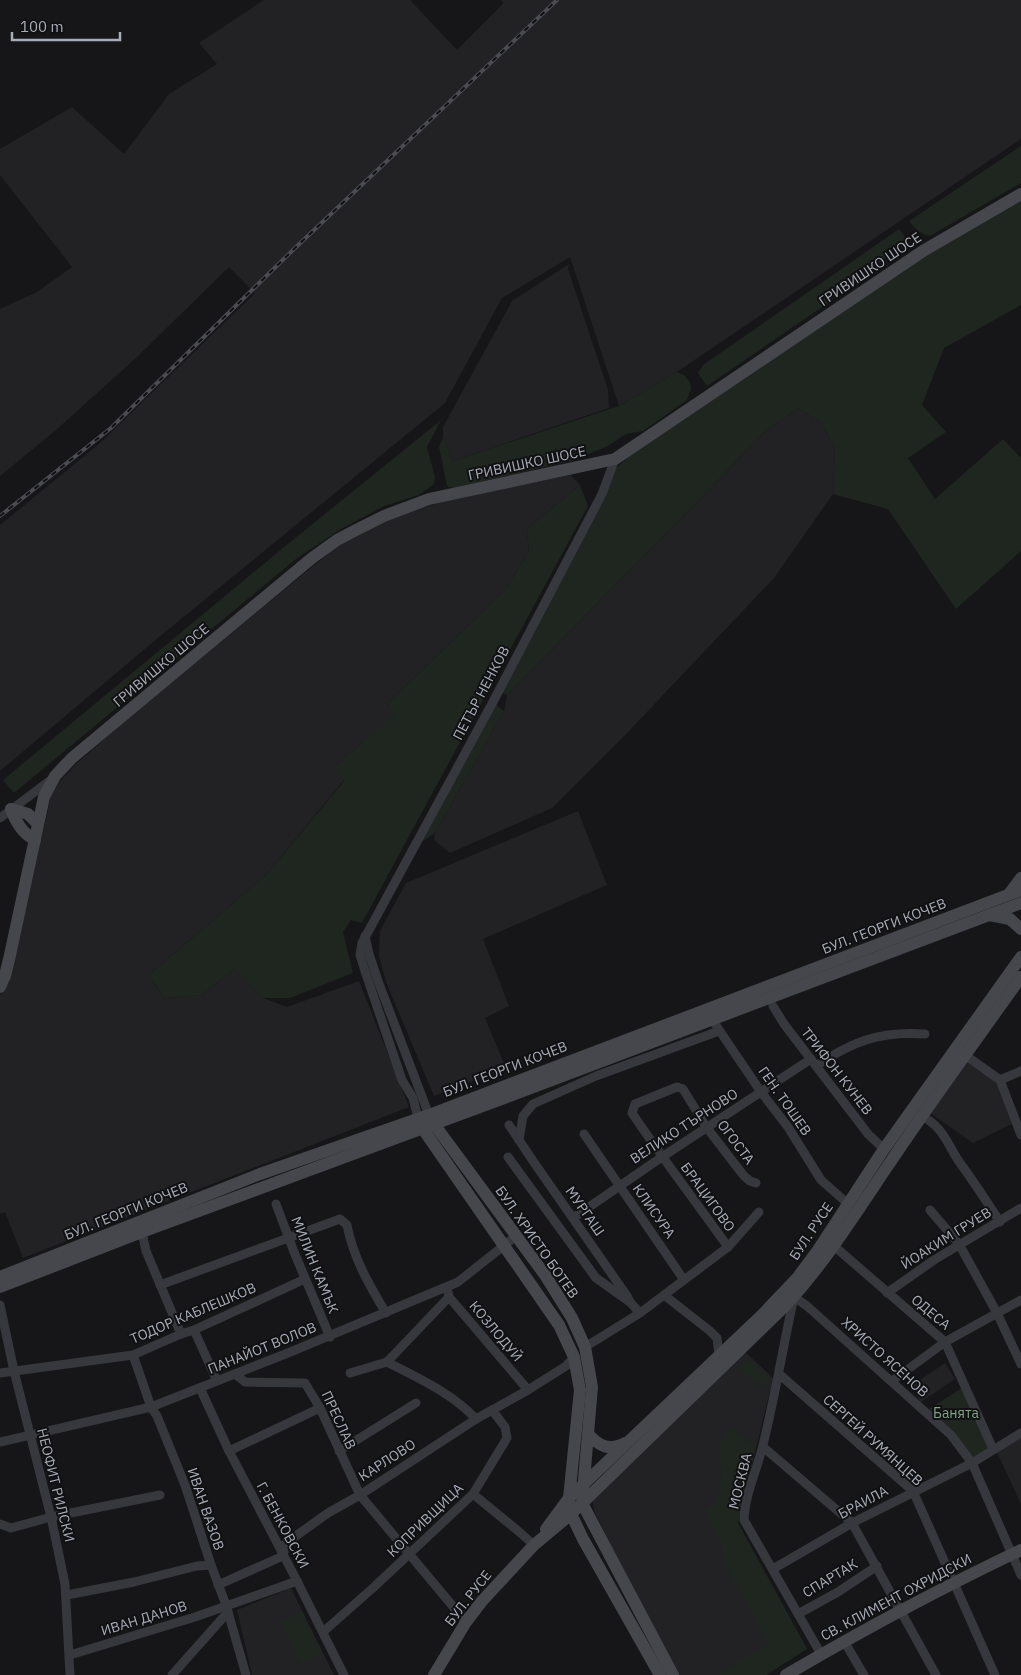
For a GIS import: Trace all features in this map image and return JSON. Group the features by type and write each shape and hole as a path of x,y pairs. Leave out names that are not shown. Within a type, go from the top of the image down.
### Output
{"main road":[{"name":"ГРИВИШКО ШОСЕ","path":"0,987 10,955 44,797 55,776 72,758 312,558 337,540 384,516 429,499 614,459 923,251 1021,194"},
{"path":"11,809 28,814 38,824"},
{"path":"11,809 23,830 35,840"},
{"path":"1015,892 1021,878"},
{"name":"БУЛ. ГЕОРГИ КОЧЕВ","path":"426,1122 709,1014 1015,892"},
{"name":"БУЛ. ГЕОРГИ КОЧЕВ","path":"0,1287 260,1174 426,1122 644,1044 709,1014 1021,903"},
{"path":"989,915 1010,919 1021,929"},
{"name":"БУЛ. РУСЕ","path":"434,1675 466,1622 482,1601 534,1545 571,1514 773,1312 808,1265 884,1149 1021,957"},
{"name":"БУЛ. РУСЕ","path":"534,1545 569,1498 583,1484 718,1356 773,1312 794,1298 834,1246 922,1116 1021,977"},
{"name":"БУЛ. ХРИСТО БОТЕВ","path":"426,1122 545,1275 572,1318 585,1346 592,1387 582,1503"},
{"name":"БУЛ. ХРИСТО БОТЕВ","path":"426,1122 559,1325 574,1357 580,1390 569,1498 571,1514 583,1539 660,1675"},
{"name":"БУЛ. ГЕОРГИ КОЧЕВ","path":"0,1277 140,1227"},
{"path":"588,1434 596,1443 603,1446 615,1446 632,1439"},
{"path":"582,1503 673,1675"},
{"path":"550,1531 560,1529 571,1530 583,1539"},
{"name":"СВ. КЛИМЕНТ ОХРИДСКИ","path":"790,1674 844,1641 954,1582 1016,1553"}],"street":[{"name":"ПЕТЪР НЕНКОВ","path":"426,1122 402,1080 360,955 362,943 602,494 614,459"},
{"path":"0,818 55,776"},
{"path":"365,936 378,982 426,1122"},
{"name":"ТРИФОН КУНЕВ","path":"773,1006 784,1024 868,1134 884,1149"},
{"name":"ГЕН. ТОШЕВ","path":"709,1014 761,1092 788,1126 821,1180 848,1203"},
{"path":"519,1140 523,1116 533,1104 596,1076 719,1031"},
{"name":"ВЕЛИКО ТЪРНОВО","path":"573,1218 761,1092 814,1062 851,1045 891,1033 925,1034"},
{"path":"644,1044 666,1050"},
{"path":"965,1055 1000,1080 1021,1135"},
{"path":"1000,1080 1021,1071"},
{"name":"БРАЦИГОВО","path":"682,1089 677,1087 635,1104 632,1112 662,1157 728,1247"},
{"name":"ОГОСТА","path":"682,1089 707,1128 744,1176 756,1183"},
{"path":"922,1116 932,1121 941,1130 1000,1222"},
{"name":"МУРГАШ","path":"509,1125 628,1296 630,1302 640,1313"},
{"name":"КЛИСУРА","path":"584,1134 684,1280"},
{"path":"508,1157 596,1278 630,1302"},
{"name":"МИЛИН КАМЪК","path":"276,1204 305,1279 330,1336"},
{"name":"ЙОАКИМ ГРУЕВ","path":"887,1293 959,1244 1000,1222 1021,1208"},
{"path":"930,1210 959,1244 997,1314 1021,1364"},
{"path":"585,1346 640,1313 728,1247 759,1212"},
{"path":"160,1285 340,1219 348,1225 350,1240 367,1281 386,1313"},
{"path":"140,1227 146,1251 181,1334"},
{"name":"ПАНАЙОТ ВОЛОВ","path":"0,1442 151,1407 386,1313 448,1292 516,1236"},
{"name":"ОДЕСА","path":"834,1246 945,1342 993,1449"},
{"name":"ТОДОР КАБЛЕШКОВ","path":"0,1373 133,1354 194,1330 305,1279"},
{"path":"350,1373 387,1362 448,1292"},
{"name":"КОЗЛОДУЙ","path":"448,1292 528,1390"},
{"path":"664,1295 710,1331 716,1338 718,1356"},
{"name":"МОСКВА","path":"794,1298 763,1447 745,1508 744,1520 821,1654"},
{"name":"ХРИСТО ЯСЕНОВ","path":"794,1298 807,1306 951,1435 972,1463 1016,1553 1021,1575"},
{"path":"892,1381 945,1342 1021,1300"},
{"name":"НЕОФИТ РИЛСКИ","path":"0,1304 14,1371 51,1517 67,1595 70,1675"},
{"path":"773,1312 788,1326"},
{"path":"194,1330 217,1382"},
{"name":"ИВАН ВАЗОВ","path":"133,1354 151,1407 157,1416 185,1485 210,1565 227,1608 246,1675"},
{"name":"КАРЛОВО","path":"283,1556 286,1544 328,1513 360,1495 476,1419 566,1366 574,1357"},
{"path":"387,1362 445,1393 476,1419"},
{"name":"ПРЕСЛАВ","path":"236,1374 245,1382 306,1383 320,1408 360,1495 466,1622"},
{"name":"СЕРГЕЙ РУМЯНЦЕВ","path":"779,1374 914,1491 995,1675"},
{"name":"Г. БЕНКОВСКИ","path":"200,1388 229,1451 297,1580 344,1675"},
{"path":"339,1451 416,1403"},
{"path":"229,1451 320,1408"},
{"name":"КОПРИВЩИЦА","path":"323,1632 409,1555 473,1494 507,1438 505,1427 492,1410"},
{"name":"БРАИЛА","path":"773,1570 852,1523 972,1463 1021,1433"},
{"path":"763,1447 852,1523 936,1675"},
{"path":"473,1494 534,1545"},
{"path":"0,1524 11,1528 51,1517 160,1495"},
{"path":"218,1585 283,1556"},
{"path":"67,1595 134,1582 197,1566 210,1565"},
{"name":"СПАРТАК","path":"798,1614 838,1592 877,1566"},
{"name":"ИВАН ДАНОВ","path":"70,1655 227,1608 297,1580"},
{"path":"172,1675 227,1608"},
{"path":"844,1641 864,1675"}],"shaded area":[{"path":"264,0 410,0 457,50 504,3 501,0 1021,0 1021,139 677,372 619,406 570,257 502,298 445,403 159,637 0,771 0,525 99,444 255,293 229,267 137,357 55,431 0,476 0,309 37,292 72,267 0,175 0,149 72,107 124,154 169,94 217,64 199,43"},
{"path":"569,264 568,269 608,390 609,408 453,461 443,437 443,427 512,301"},
{"path":"798,408 820,422 835,447 833,494 774,578 628,732 552,808 450,853 434,840 435,833 504,711 507,695 766,430"},
{"path":"570,475 580,485 527,529 529,552 504,591 387,704 396,714 334,767 344,780 266,875 149,975 164,998 202,995 236,967 263,998 287,1007 359,981 409,1107 23,1258 5,1212 0,1214 0,995 9,983 51,796 60,781 75,765 128,718 340,544 383,522 444,501"},
{"path":"578,811 607,885 483,939 509,1006 485,1018 506,1068 434,1096 386,982 379,956 380,931 406,883"},
{"path":"965,1055 1000,1080 1016,1122 973,1143 926,1110"},
{"path":"741,1348 773,1378 738,1523 807,1649 766,1675 670,1675 640,1603 594,1511 592,1494"},
{"path":"945,1363 955,1379 921,1402 911,1386"},
{"path":"1021,1437 1021,1504 996,1450"},
{"path":"291,1588 334,1675 252,1675 237,1610"}],"green space":[{"path":"1021,146 1021,183 930,236 918,231 909,221"},
{"path":"1021,198 1021,305 944,348 922,405 946,432 908,458 935,499 1003,439 1021,458 1021,551 956,609 888,509 833,494 835,447 820,422 798,408 766,430 507,695 496,690 612,472 634,452 924,255"},
{"path":"899,229 905,237 904,243 898,250 835,294 828,303 707,386 698,373 703,365"},
{"path":"677,372 684,375 690,382 691,389 687,400 643,431 626,434 606,447 571,461 453,488 447,486 439,447 443,437 453,461 619,406"},
{"path":"441,420 427,447 435,477 434,484 419,495 384,506 341,529 296,559 14,793 3,780 278,552"},
{"path":"580,485 588,506 362,923 351,920 343,932 353,973 290,998 263,998 235,968 202,995 164,998 149,975 266,875 344,781 334,767 395,714 387,704 504,591 529,552 527,529"},
{"path":"494,703 504,711 435,833 423,841 418,838"},
{"path":"748,1360 770,1378 762,1388 740,1369"},
{"name":"Банята","path":"962,1388 990,1448 973,1459 952,1432 929,1409"},
{"path":"732,1428 756,1447 738,1523 807,1649 766,1675 718,1675 769,1643 726,1567 721,1544 704,1511 717,1500 721,1473 719,1443"},
{"path":"302,1612 322,1653 301,1663 280,1623"}],"railway":[{"path":"0,516 111,428 294,249 557,0"}]}
